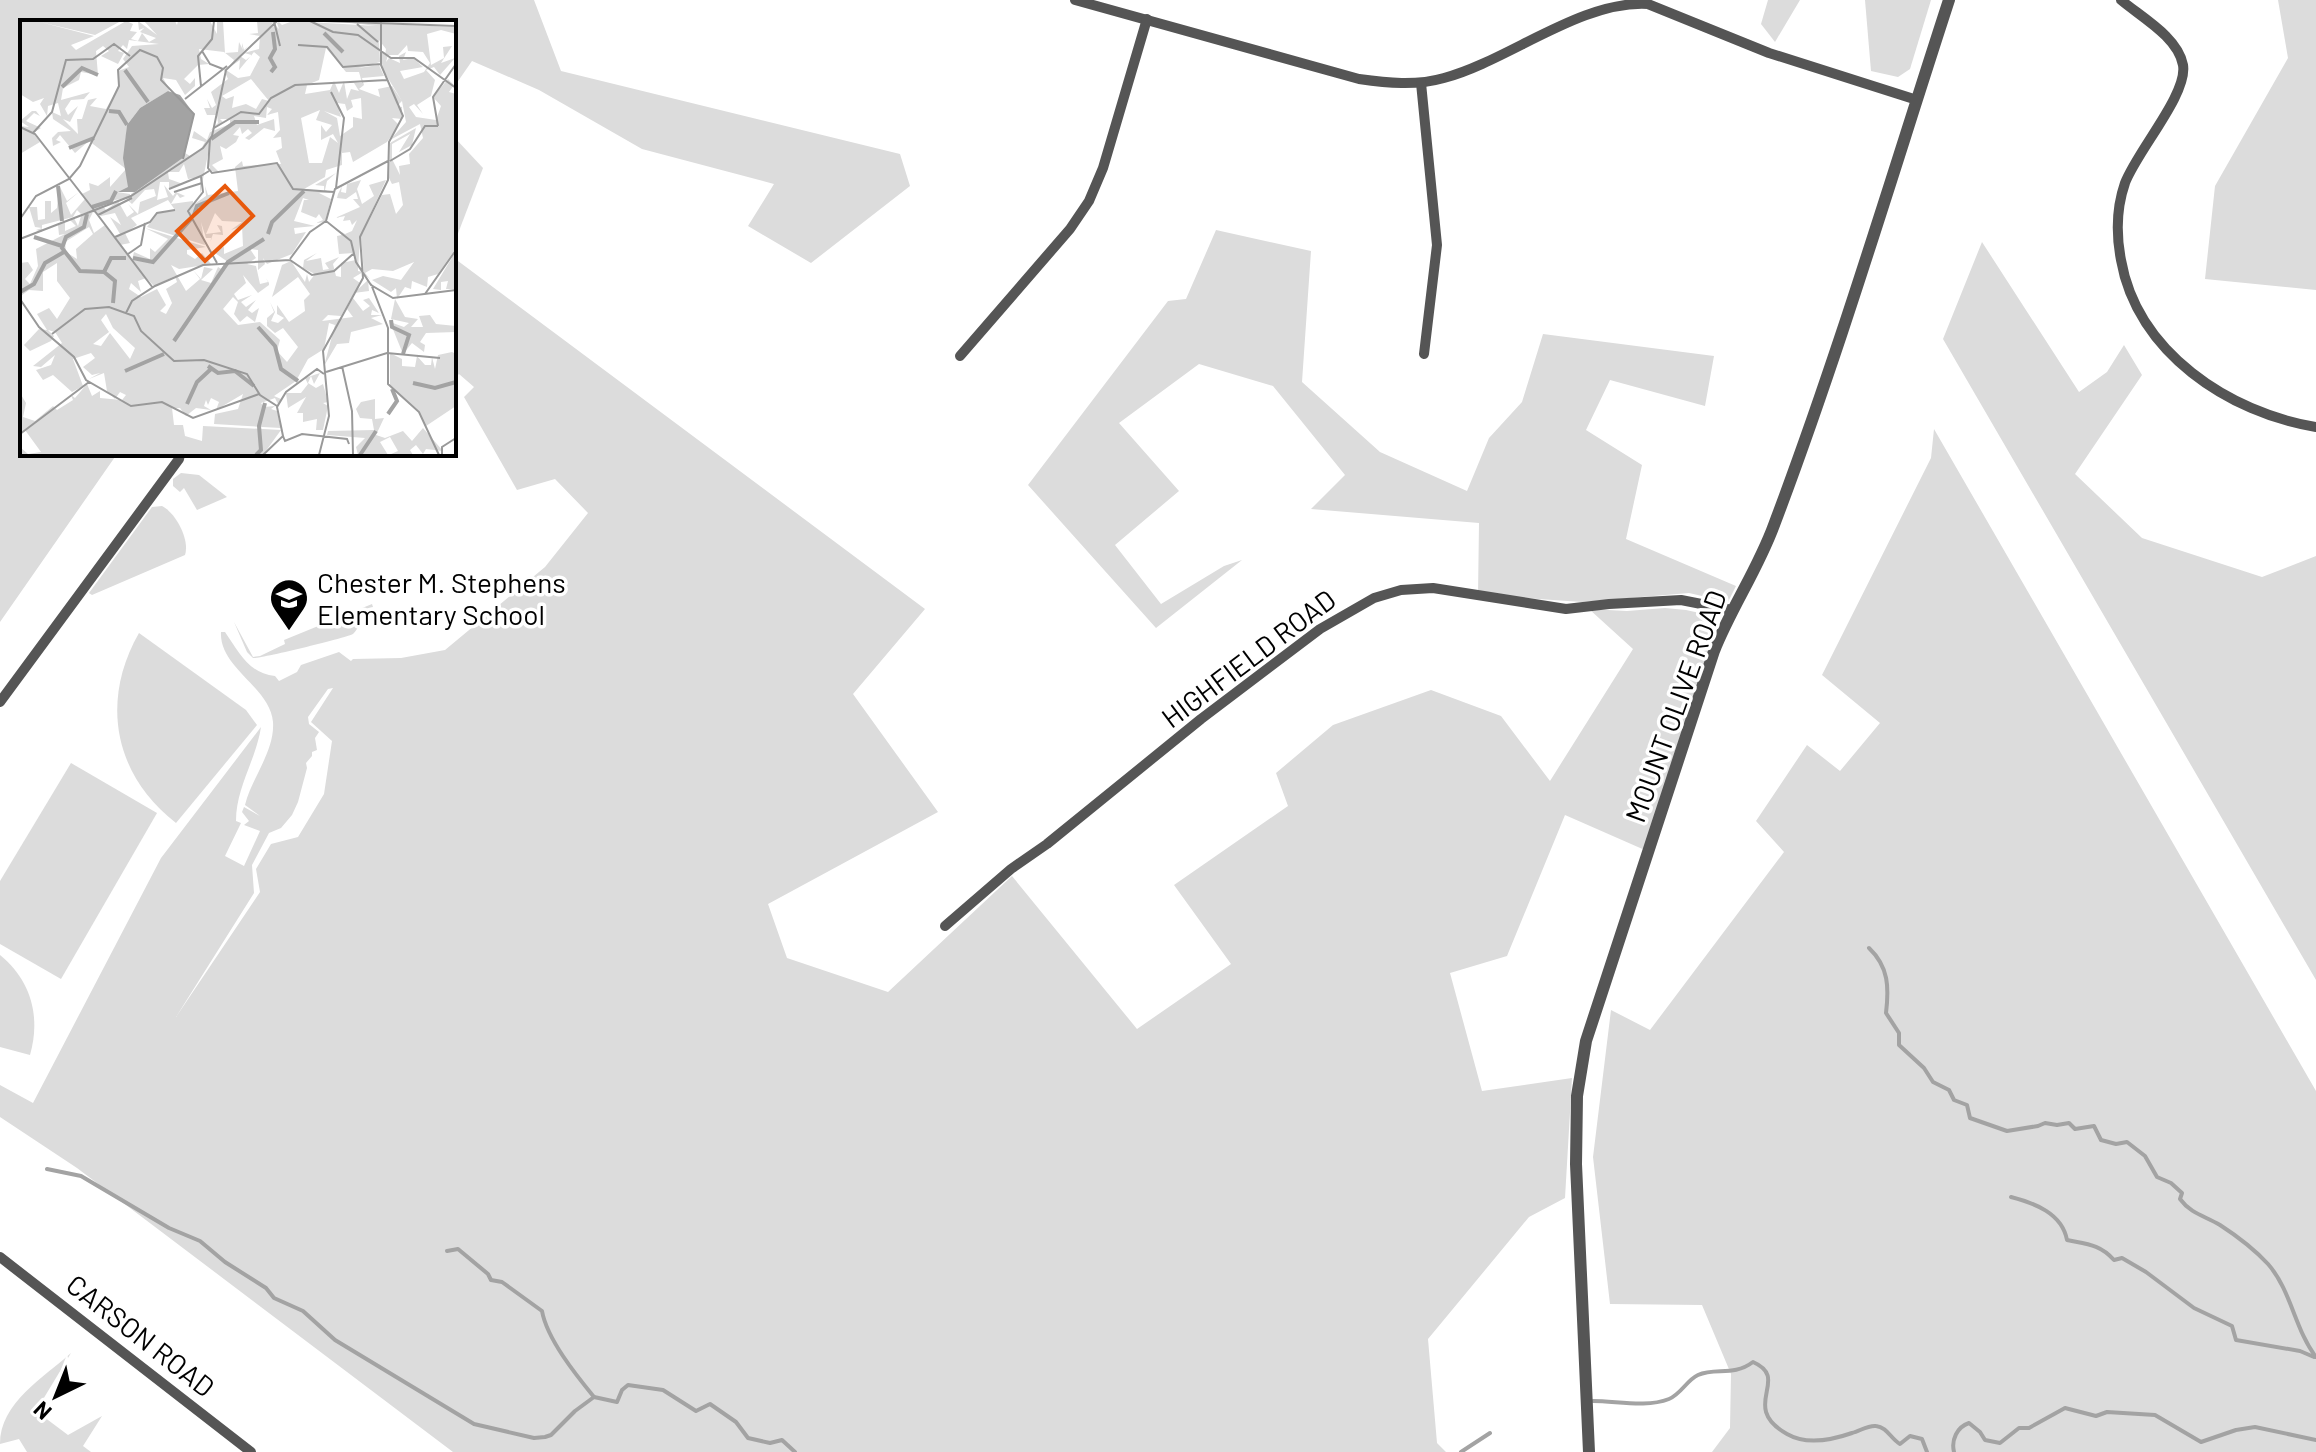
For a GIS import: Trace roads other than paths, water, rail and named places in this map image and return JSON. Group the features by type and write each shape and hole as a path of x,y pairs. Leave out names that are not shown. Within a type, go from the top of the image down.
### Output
{"street":[{"path":"1075,0 1359,79 1390,83 1421,83 1465,71 1594,9 1620,2 1634,2 1648,4 1769,53 1917,100"},
{"name":"MOUNT OLIVE ROAD","path":"1589,1452 1576,1164 1580,1073 1586,1041 1697,700 1732,610 1773,529 1790,481 1949,0"},
{"path":"2121,0 2169,40 2180,56 2183,74 2177,95 2144,145 2120,199 2117,240 2132,301 2170,352 2220,392 2268,416 2316,427"},
{"path":"960,356 1070,229 1089,201 1103,168 1147,19"},
{"path":"1421,83 1437,245 1424,354"},
{"path":"0,702 179,456"},
{"name":"HIGHFIELD ROAD","path":"945,926 1000,878 1047,844 1201,719 1320,629 1374,598 1401,590 1433,588 1555,609 1681,600 1732,610"},
{"name":"CARSON ROAD","path":"0,1257 251,1452"}],"waterway":[{"path":"1869,948 1884,970 1886,1013 1899,1033 1899,1045 1924,1068 1933,1082 1949,1090 1954,1100 1967,1105 1970,1118 2007,1131 2045,1123 2069,1123 2075,1129 2094,1126 2101,1140 2116,1144 2127,1142 2145,1156 2157,1177 2171,1183 2182,1193 2180,1199 2189,1208 2233,1234 2268,1264 2276,1274 2316,1357"},
{"path":"47,1169 81,1176 169,1228 200,1241 225,1262 266,1288 274,1298 303,1311 335,1340 474,1424 534,1438 545,1437 594,1397 617,1402 628,1385 663,1390 696,1411 710,1404 736,1422 748,1438 770,1443 782,1440 795,1452"},
{"path":"2011,1197 2038,1206 2053,1216 2067,1240 2098,1248 2114,1260 2122,1258 2194,1308 2232,1326 2236,1340 2300,1351 2314,1357"},
{"path":"447,1251 458,1249 491,1280 502,1282 542,1311 556,1345 594,1397"},
{"path":"1593,1401 1660,1402 1673,1397 1698,1375 1732,1371 1753,1362 1768,1376 1766,1413 1773,1424 1787,1434 1819,1440 1876,1426 1900,1444 1910,1436 1922,1439 1927,1452"},
{"path":"1954,1452 1956,1434 1969,1423 1985,1440 2000,1443 2019,1428 2029,1428 2065,1408 2096,1416 2107,1412 2155,1415 2201,1442 2255,1427 2316,1440"},
{"path":"1461,1452 1490,1433"}],"place":[{"name":"Chester M. Stephens Elementary School","path":"289,632"}]}
